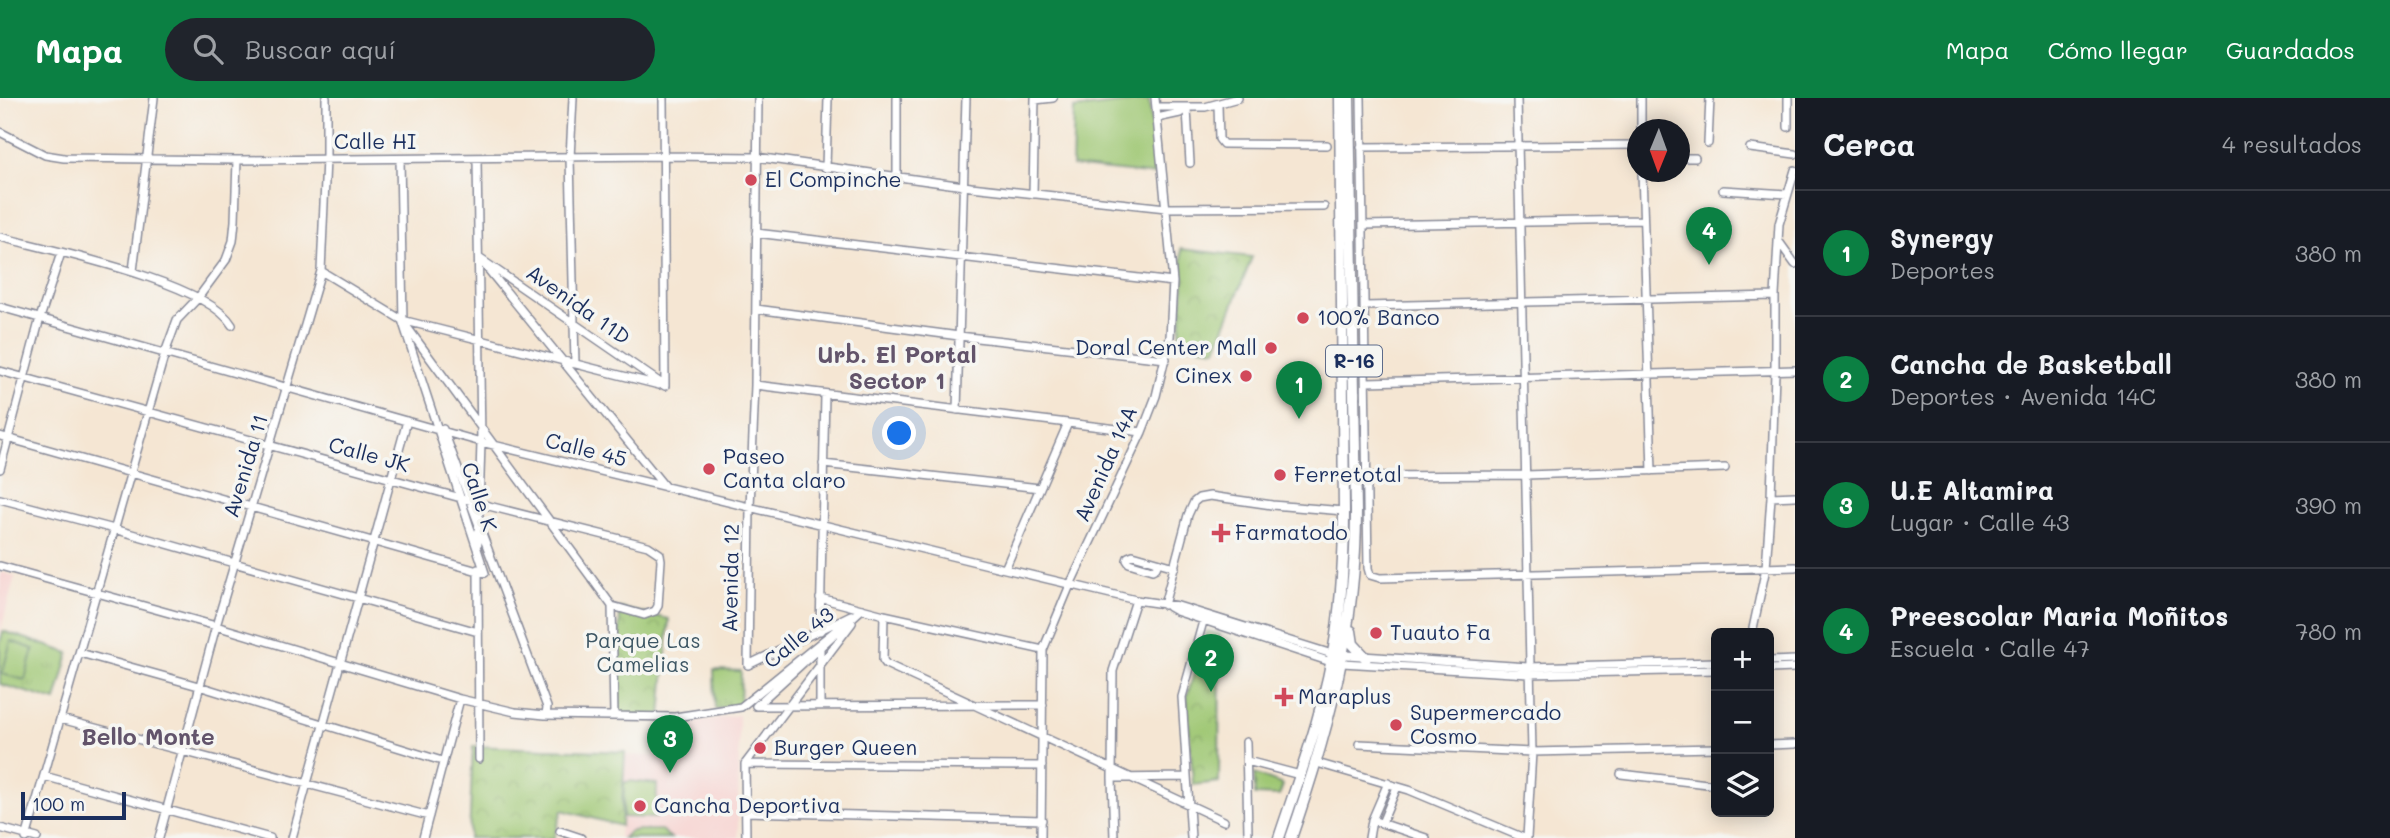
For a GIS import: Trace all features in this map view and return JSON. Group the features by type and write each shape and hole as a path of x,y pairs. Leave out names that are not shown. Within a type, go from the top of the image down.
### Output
{"main road":[{"name":"R-16","path":"1291,838 1317,763 1337,659 1344,511 1340,98"},
{"name":"R-16","path":"1279,838 1349,623 1356,521 1349,98"},
{"path":"1349,623 1353,644 1366,658"}],"street":[{"path":"132,271 154,98"},
{"name":"Avenida 11","path":"159,838 202,687 216,626 321,271 326,98"},
{"path":"573,98 570,158 575,364"},
{"name":"Avenida 11D","path":"663,98 665,386"},
{"name":"Avenida 12","path":"758,98 748,665 862,610"},
{"path":"826,168 828,98"},
{"path":"897,98 897,178"},
{"path":"957,410 966,98"},
{"path":"1033,194 1035,99 1053,98"},
{"name":"Avenida 14A","path":"1041,838 1043,650 1070,584 1142,432 1166,359 1171,327 1173,282 1155,98"},
{"path":"1190,163 1188,109 1192,98"},
{"path":"1157,118 1238,98"},
{"path":"1361,98 1370,575 1380,578 1795,567"},
{"path":"1317,763 1397,786 1525,838 1532,752 1528,670 1517,98"},
{"path":"1641,98 1642,119"},
{"path":"1708,143 1710,98"},
{"path":"1788,98 1788,127"},
{"path":"1218,105 1219,139 1223,144 1327,145"},
{"path":"1156,107 1176,106 1188,109"},
{"name":"Calle HI","path":"0,132 45,155 64,158 237,160 756,157 897,178 1166,208 1324,207"},
{"path":"1361,147 1627,145"},
{"path":"1750,148 1795,154"},
{"path":"1690,158 1695,158"},
{"path":"400,159 402,320 547,707 546,715"},
{"path":"477,159 481,442 477,571 479,759"},
{"path":"27,837 165,353 177,320 198,298 226,260 233,241 237,160"},
{"path":"1753,628 1766,568 1771,497 1779,224 1795,170"},
{"path":"1642,182 1652,471"},
{"path":"1723,190 1787,194"},
{"path":"1363,225 1643,220"},
{"path":"0,230 19,242"},
{"path":"756,233 1173,282"},
{"path":"0,237 132,271 198,298 223,313 232,325"},
{"path":"1779,240 1783,250 1795,264"},
{"path":"0,469 4,437 61,253"},
{"name":"Avenida 11D","path":"479,258 665,386"},
{"name":"Avenida 11D","path":"479,258 666,488"},
{"path":"321,271 402,320 665,386"},
{"path":"1364,306 1775,296"},
{"name":"Calle 45","path":"0,307 481,442 821,526 1167,606 1337,659 1528,670 1711,670"},
{"path":"755,309 959,336 1166,359"},
{"name":"Calle K","path":"402,320 485,573 477,571"},
{"name":"Calle K","path":"402,320 612,606"},
{"path":"1367,382 1795,370"},
{"name":"Calle JK","path":"0,371 391,480 656,549 661,561 658,606 655,611 644,615 612,606"},
{"path":"755,385 1142,432"},
{"path":"820,706 825,394"},
{"path":"292,838 407,421"},
{"path":"1005,569 1068,423"},
{"path":"4,437 477,571"},
{"path":"823,464 1040,488"},
{"path":"1367,476 1526,475 1725,468"},
{"path":"1771,497 1795,496"},
{"path":"1167,606 1190,508 1194,502 1204,497 1344,511"},
{"path":"0,499 478,632"},
{"path":"1158,563 1175,567"},
{"name":"Calle 43","path":"0,566 216,626 460,699 514,712 546,715 675,717 741,707 862,610"},
{"path":"820,598 862,610 1043,650"},
{"path":"1114,838 1113,671 1136,600"},
{"path":"612,606 614,716"},
{"path":"746,838 746,764 862,610"},
{"name":"Calle 43","path":"862,610 755,706 1043,705"},
{"path":"884,615 883,660 886,664 1224,821"},
{"path":"1191,838 1182,697 1205,617"},
{"path":"80,653 202,687 442,761"},
{"name":"Calle 45","path":"1337,659 1366,658 1528,670 1711,662"},
{"path":"1774,661 1795,660"},
{"path":"1774,669 1795,668"},
{"path":"423,838 460,699"},
{"path":"61,719 429,816"},
{"path":"1245,742 1248,833"},
{"path":"1359,744 1532,752 1711,748"},
{"path":"1774,745 1795,744"},
{"path":"1247,761 1300,775"},
{"path":"746,764 1042,766"},
{"path":"1621,774 1711,784"},
{"path":"44,776 270,838"},
{"path":"1112,778 1187,778"},
{"path":"1369,838 1372,820 1388,783"},
{"path":"1382,823 1397,786"},
{"path":"746,812 1042,820"},
{"path":"1372,820 1426,838"},
{"path":"0,828 37,838"},
{"path":"560,831 581,838"}],"shaded area":[{"path":"0,572 15,576 0,633"},
{"path":"739,715 738,838 619,838 624,755 659,756 660,725 686,724"}],"green space":[{"path":"1149,100 1156,175 1072,166 1074,109"},
{"path":"1181,249 1252,257 1216,349 1179,344 1184,283"},
{"name":"Parque Las Camelias","path":"620,608 669,619 661,717 618,716"},
{"path":"3,631 69,653 56,701 0,684 0,643"},
{"path":"1207,631 1220,634 1219,782 1193,785 1187,696"},
{"path":"11,641 33,649 25,680 2,674"},
{"path":"714,670 741,671 740,705 715,709"},
{"path":"473,746 625,752 621,826 562,810 554,838 469,838"},
{"path":"1254,774 1283,785 1279,796 1255,795"},
{"name":"Cancha Deportiva","path":"629,781 657,784 656,818 623,817 624,783"},
{"path":"661,830 671,838 623,838 629,832"}],"place":[{"name":"El Compinche","path":"751,180"},
{"name":"Preescolar Maria Moñitos","path":"1709,265"},
{"name":"100% Banco","path":"1303,318"},
{"name":"Doral Center Mall","path":"1271,348"},
{"name":"Cinex","path":"1246,376"},
{"name":"Synergy","path":"1299,419"},
{"name":"Paseo Canta claro","path":"709,469"},
{"name":"Ferretotal","path":"1280,475"},
{"name":"Farmatodo","path":"1221,533"},
{"name":"Tuauto Fa","path":"1376,633"},
{"name":"Cancha de Basketball","path":"1211,692"},
{"name":"Maraplus","path":"1284,697"},
{"name":"Supermercado Cosmo","path":"1396,725"},
{"name":"Burger Queen","path":"760,748"},
{"name":"U.E Altamira","path":"670,773"},
{"name":"Cancha Deportiva","path":"640,806"}],"district":[{"name":"Urb. El Portal Sector 1","path":"897,368"},
{"name":"Bello Monte","path":"148,737"}]}
